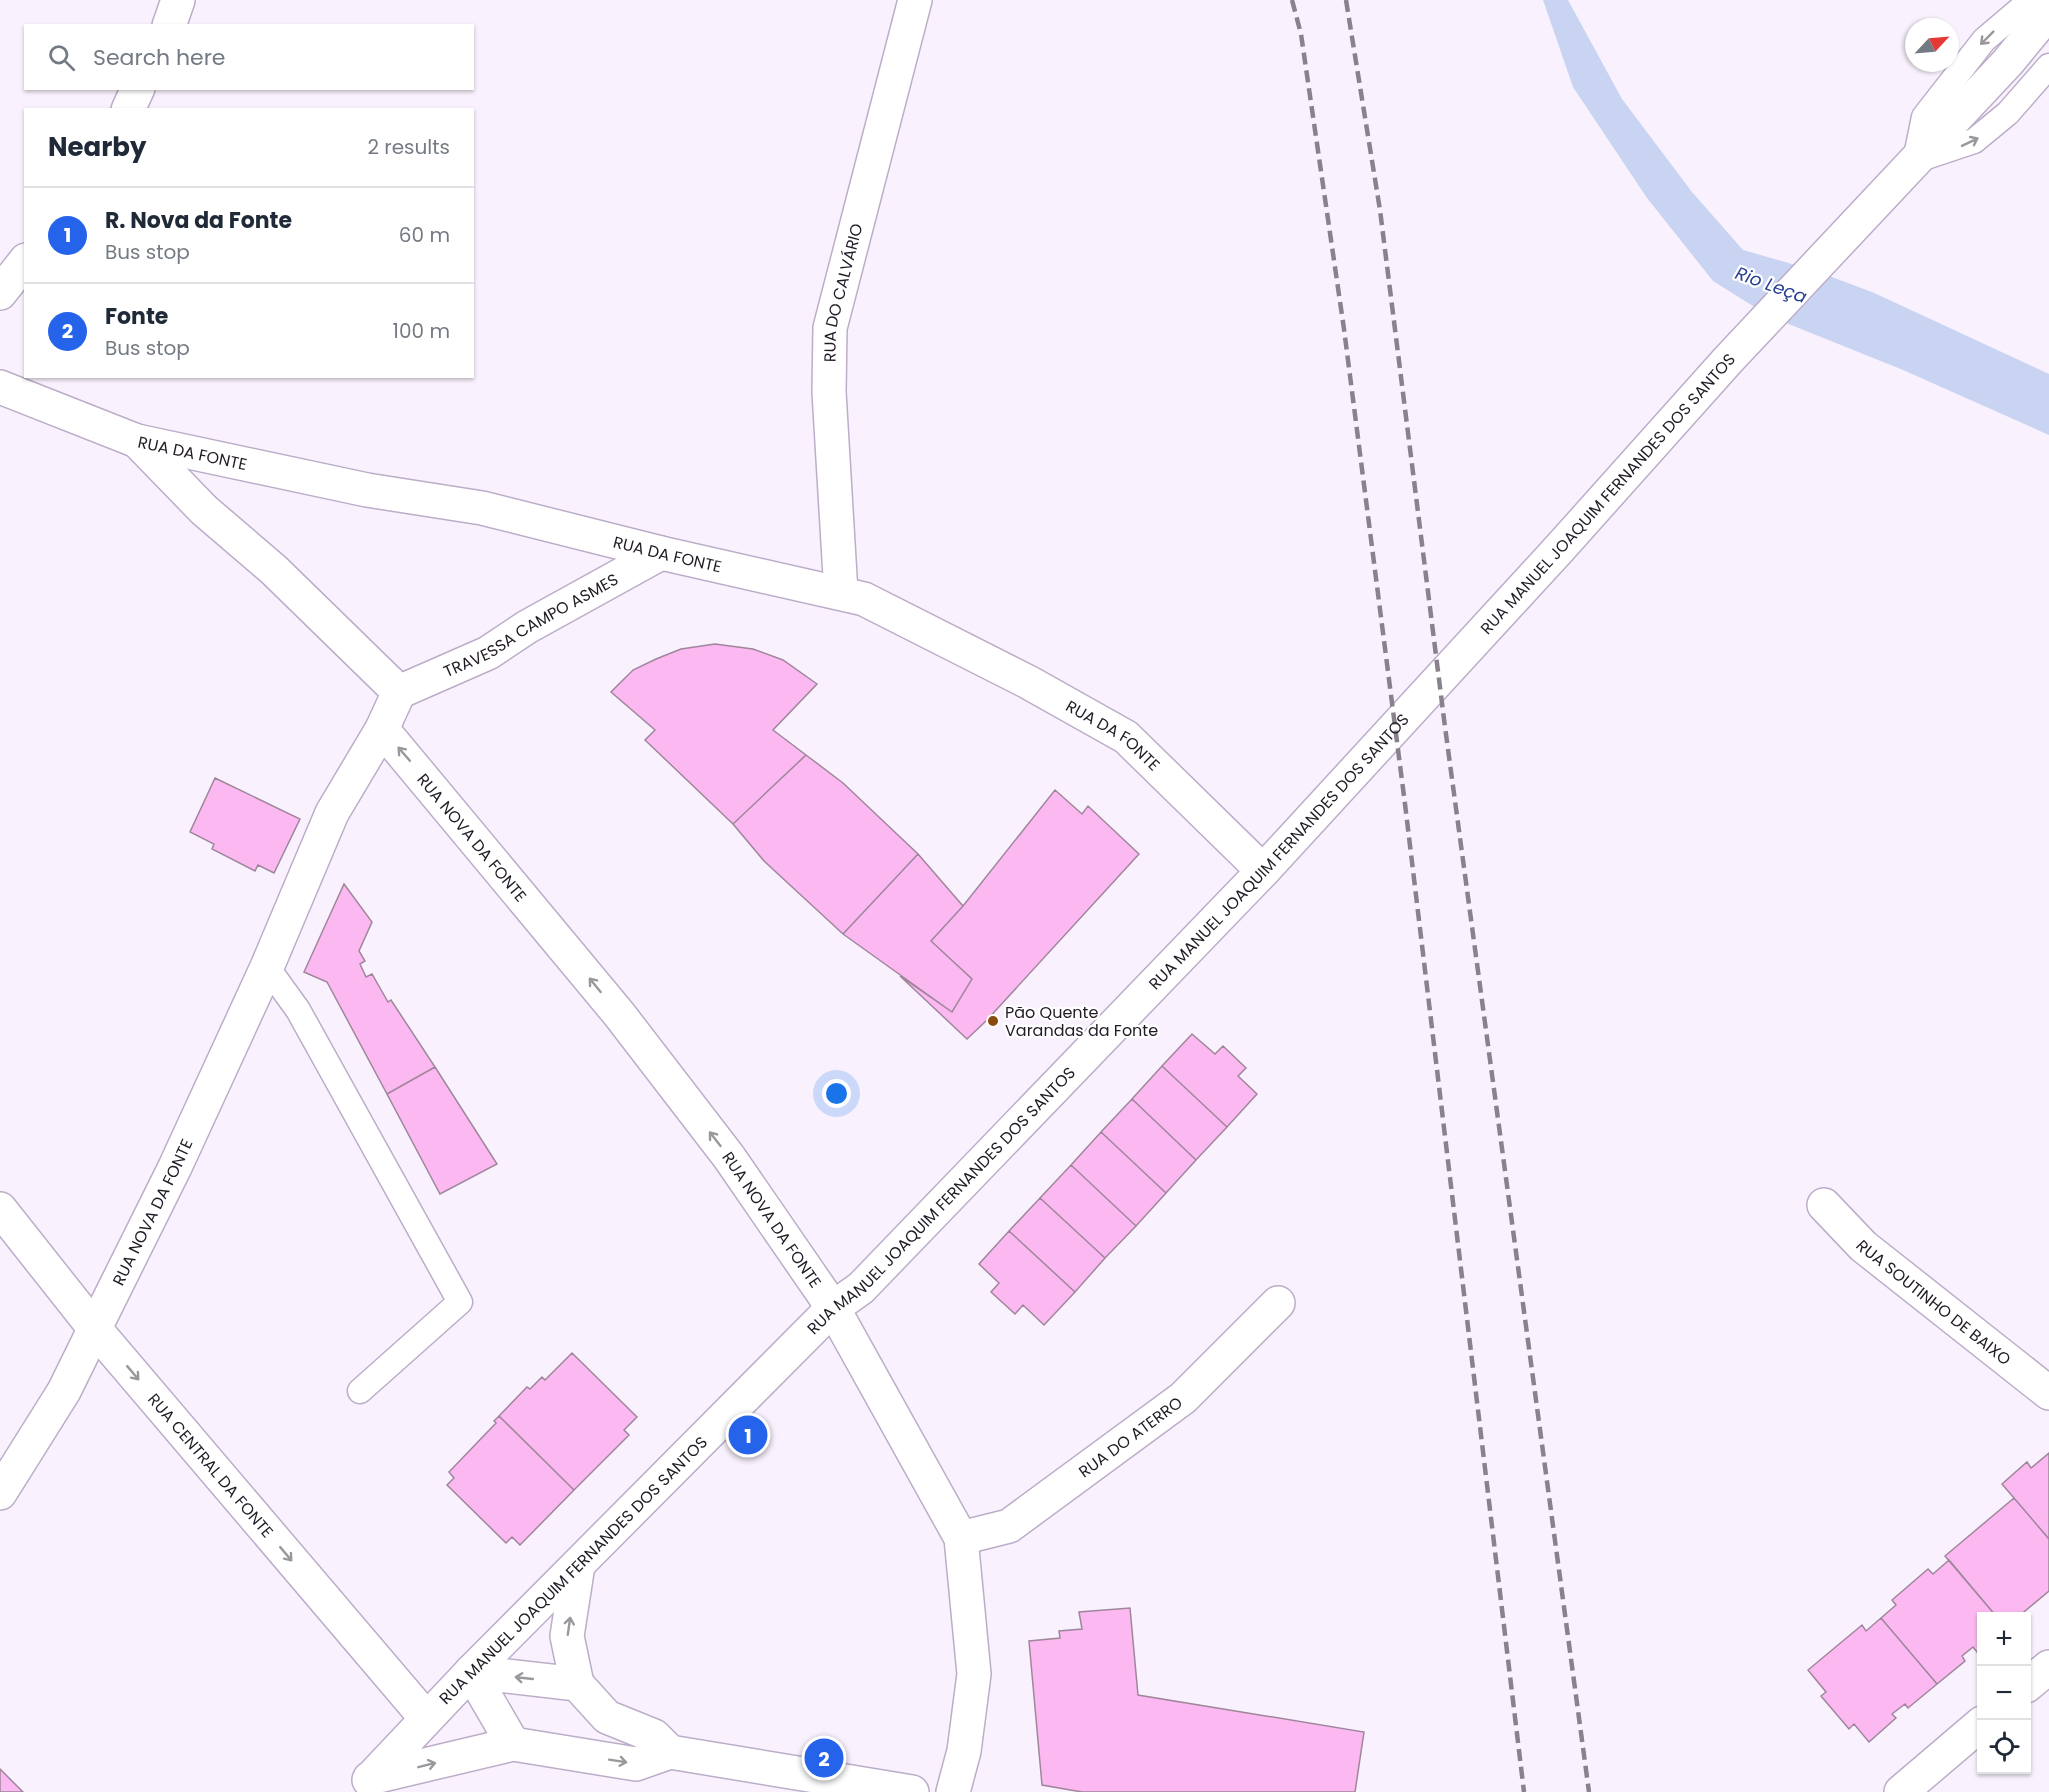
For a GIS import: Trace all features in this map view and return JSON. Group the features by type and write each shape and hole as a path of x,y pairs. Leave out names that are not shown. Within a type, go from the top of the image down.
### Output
{"street":[{"path":"170,24 178,0"},
{"name":"RUA DO CALVÁRIO","path":"841,593 829,392 830,328 915,0"},
{"name":"RUA MANUEL JOAQUIM FERNANDES DOS SANTOS","path":"364,1785 471,1672 832,1308 861,1288 1263,872 1551,558 1728,360 1915,161 2042,13"},
{"path":"129,108 137,90"},
{"path":"0,293 24,263"},
{"name":"RUA DA FONTE","path":"0,387 137,441 367,490 483,508 661,553 864,598 1028,681 1126,737 1263,872"},
{"path":"137,441 204,510 274,570 399,692"},
{"name":"TRAVESSA CAMPO ASMES","path":"399,692 488,653 526,627 661,553"},
{"name":"RUA NOVA DA FONTE","path":"0,1493 63,1391 95,1329 175,1167 267,967 332,813 382,729 399,692"},
{"name":"RUA NOVA DA FONTE","path":"382,729 633,1032 729,1157 832,1308 961,1538 974,1674 964,1751 953,1792"},
{"name":"RUA SOUTINHO DE BAIXO","path":"1824,1205 1863,1246 2049,1392"},
{"name":"RUA CENTRAL DA FONTE","path":"0,1209 95,1329 426,1718"},
{"name":"RUA DO ATERRO","path":"961,1538 1009,1526 1183,1398 1278,1303"},
{"path":"578,1565 567,1636 577,1684 607,1717 654,1736 670,1752"},
{"path":"2031,1682 2049,1667"},
{"path":"471,1672 577,1684"},
{"path":"471,1672 513,1744"},
{"path":"1901,1792 1977,1727"},
{"path":"364,1785 513,1744 636,1764 670,1752 912,1792"}],"lane":[{"path":"1915,161 1974,141 2008,113 2049,66"},
{"path":"267,967 298,1010 460,1302 360,1391"}],"water":[{"name":"Rio Leça","path":"1543,0 1568,0 1622,99 1692,192 1743,250 1813,270 1872,292 2049,374 2049,435 1903,370 1769,316 1713,281 1647,198 1573,87"}],"building":[{"path":"715,644 753,649 783,660 817,684 773,730 806,755 733,824 645,740 655,730 611,692 633,670 656,659 681,649"},
{"path":"806,755 843,783 918,854 843,934 764,861 733,824"},
{"path":"215,778 300,819 274,873 258,865 255,871 212,849 214,844 190,832"},
{"path":"1055,790 1082,814 1088,806 1139,854 967,1039 900,976 952,1012 972,979 931,941 963,906"},
{"path":"918,854 963,906 931,941 972,979 952,1012 843,934"},
{"path":"344,884 372,922 359,951 365,961 360,964 366,977 372,974 388,1002 391,1000 435,1067 387,1094 327,982 304,972"},
{"path":"1192,1034 1215,1054 1223,1046 1246,1068 1238,1076 1257,1094 1227,1127 1162,1066"},
{"path":"1162,1066 1227,1127 1196,1160 1132,1099"},
{"path":"435,1067 497,1164 440,1194 387,1094"},
{"path":"1132,1099 1196,1160 1166,1193 1101,1132"},
{"path":"1101,1132 1166,1193 1136,1226 1071,1165"},
{"path":"1071,1165 1136,1226 1105,1258 1040,1198"},
{"path":"1040,1198 1105,1258 1075,1292 1009,1231"},
{"path":"1009,1231 1075,1292 1044,1325 1023,1305 1015,1314 991,1292 999,1283 979,1264"},
{"path":"572,1353 637,1417 624,1430 629,1435 574,1490 499,1416 527,1387 530,1389 542,1377 545,1380"},
{"path":"499,1416 574,1490 520,1545 512,1537 506,1543 447,1485 454,1478 449,1472 496,1423 494,1421"},
{"path":"2049,1453 2049,1539 2002,1484 2027,1462 2031,1468"},
{"path":"2014,1498 2049,1539 2049,1591 2024,1612 1993,1612 1945,1556"},
{"path":"1949,1560 1993,1612 1977,1612 1977,1652 1973,1647 1962,1656 1965,1661 1937,1684 1881,1618 1896,1605 1892,1600 1928,1569 1933,1574"},
{"path":"1130,1608 1138,1695 1364,1732 1355,1792 1082,1792 1042,1785 1029,1641 1060,1638 1059,1631 1082,1629 1079,1612"},
{"path":"1881,1618 1937,1684 1908,1708 1905,1704 1892,1714 1896,1718 1869,1742 1854,1724 1849,1729 1821,1696 1826,1692 1808,1670 1862,1625 1866,1631"},
{"path":"0,1769 23,1792 0,1792"}],"railway":[{"path":"1292,0 1301,34 1344,329 1405,804 1524,1792"},
{"path":"1346,0 1380,210 1445,727 1589,1792"}],"place":[{"name":"Pão Quente Varandas da Fonte","path":"993,1021"},
{"name":"R. Nova da Fonte","path":"748,1435"},
{"name":"Fonte","path":"824,1758"}]}
